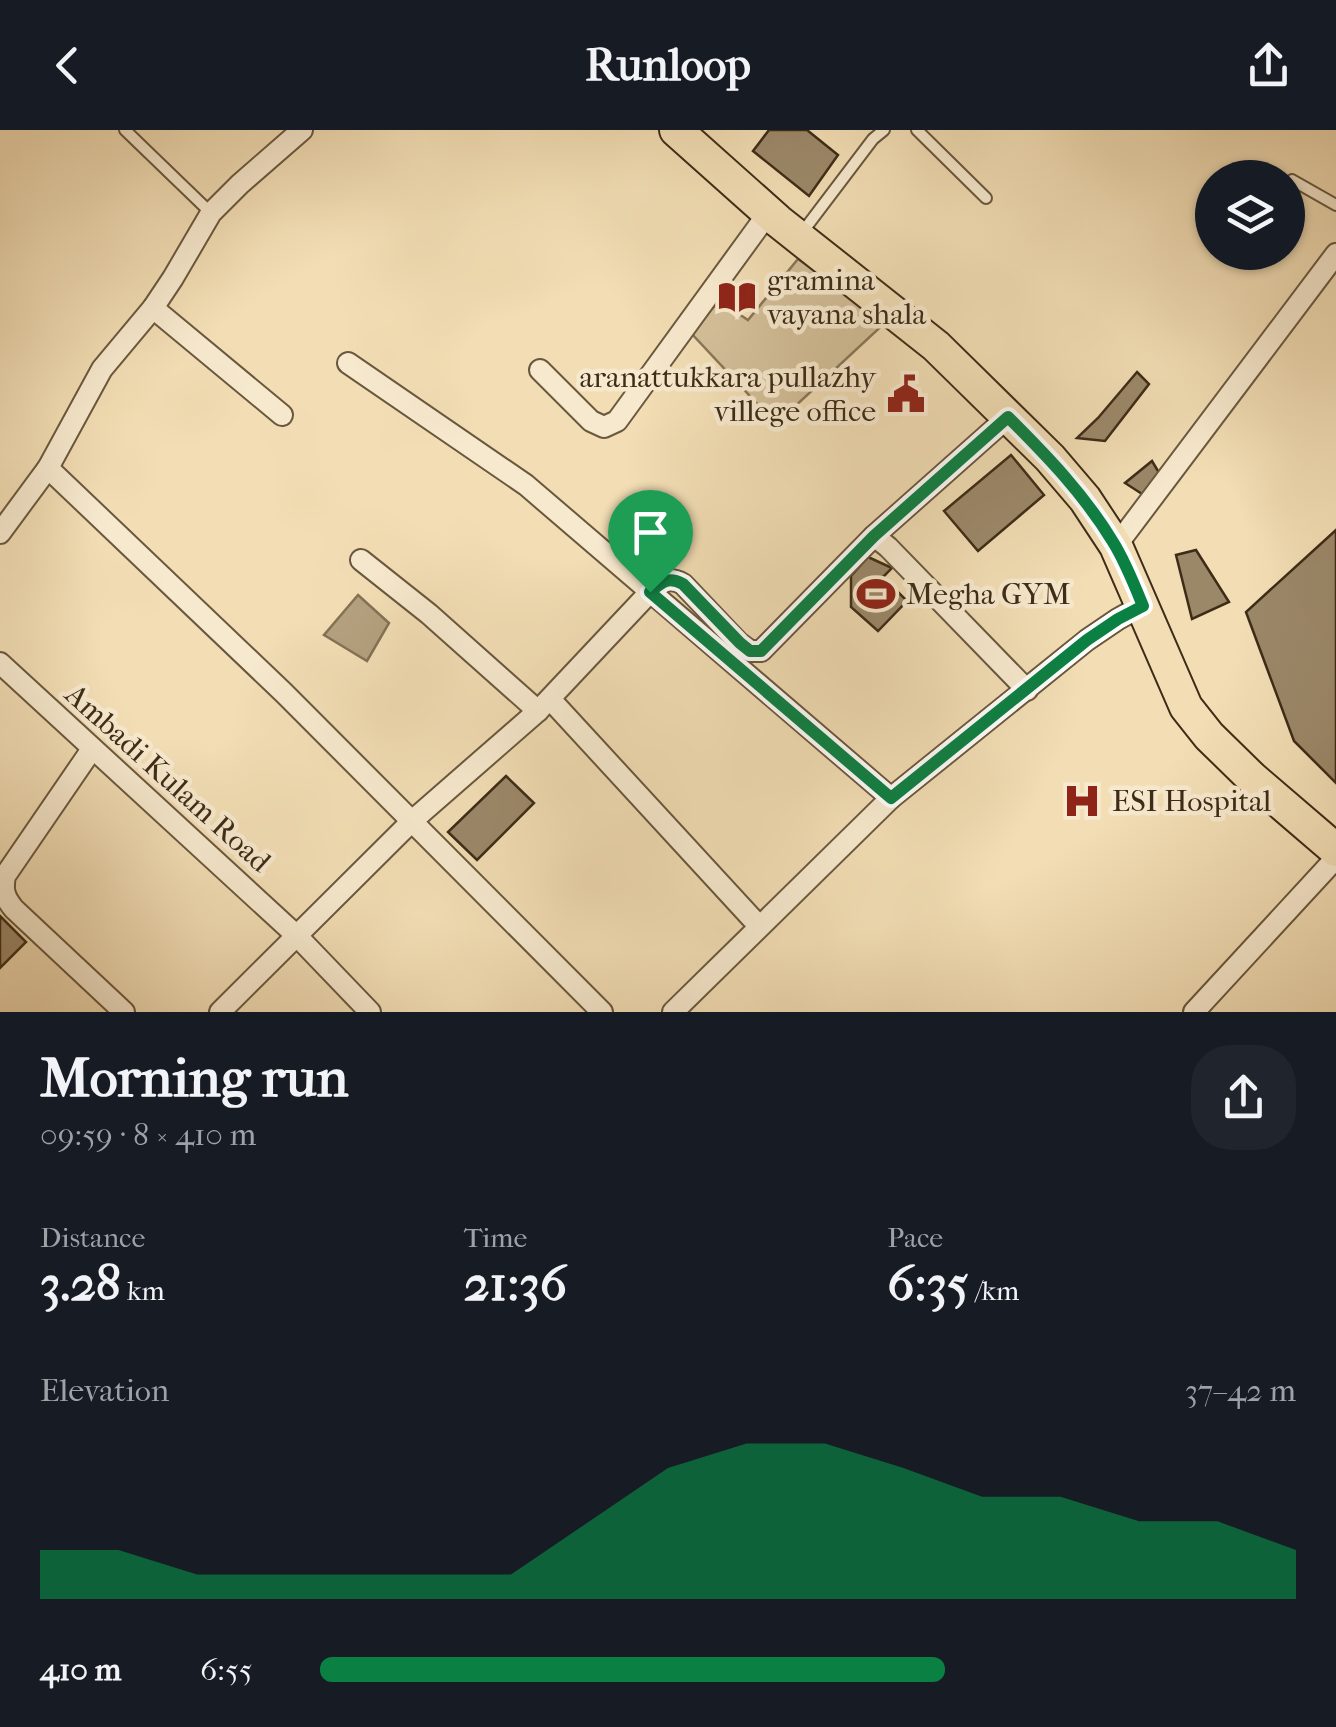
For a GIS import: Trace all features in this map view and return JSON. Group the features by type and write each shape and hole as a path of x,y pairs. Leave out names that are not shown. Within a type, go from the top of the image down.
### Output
{"main road":[{"path":"691,135 768,212 936,346 1050,458 1085,498 1116,546 1186,706 1209,736 1252,778 1336,850"}],"street":[{"path":"0,534 48,468 102,369 153,308 211,213 302,130"},
{"path":"540,370 592,420 604,427 617,421 768,212"},
{"path":"1116,546 1336,254"},
{"path":"153,308 282,415"},
{"path":"348,363 526,485 891,798"},
{"path":"220,1012 412,821 544,705 665,580 683,584 740,643 750,651 761,651 874,536 1008,417"},
{"path":"48,468 284,693 602,1012"},
{"path":"874,536 1027,690"},
{"path":"360,560 544,705 759,926"},
{"path":"674,1012 891,798 1087,640 1143,606"},
{"name":"Ambadi Kulam Road","path":"0,663 297,936 370,1012"},
{"path":"92,749 5,876 3,887 14,909 124,1012"},
{"path":"1194,1012 1336,858"}],"lane":[{"path":"125,130 211,213"},
{"path":"799,237 884,130"},
{"path":"917,130 986,198"},
{"path":"1305,187 1336,205"}],"shaded area":[{"path":"798,259 887,321 776,424 691,333 719,301 748,320"},
{"path":"358,595 389,623 367,661 324,635"}],"building":[{"path":"769,130 807,130 838,155 809,196 753,151"},
{"path":"1137,372 1149,384 1105,441 1077,438 1098,418"},
{"path":"1011,455 1044,495 978,551 944,511"},
{"path":"1152,461 1161,476 1142,494 1125,483"},
{"path":"1336,530 1336,783 1294,741 1246,612"},
{"path":"1196,550 1229,602 1192,619 1176,555"},
{"name":"Megha GYM","path":"868,557 892,568 883,577 907,601 878,631 851,607 851,576"},
{"path":"506,776 534,803 477,860 448,832"},
{"path":"0,916 26,942 0,968"}],"place":[{"name":"gramina vayana shala","path":"737,297"},
{"name":"aranattukkara pullazhy villege office","path":"906,394"},
{"name":"Megha GYM","path":"876,594"},
{"name":"ESI Hospital","path":"1082,801"}],"route":[{"path":"1008,417 1085,498 1116,546 1143,606 1087,640 891,798 650,592 665,580 674,579 740,643 750,651 761,651 874,536 1008,417"}]}
